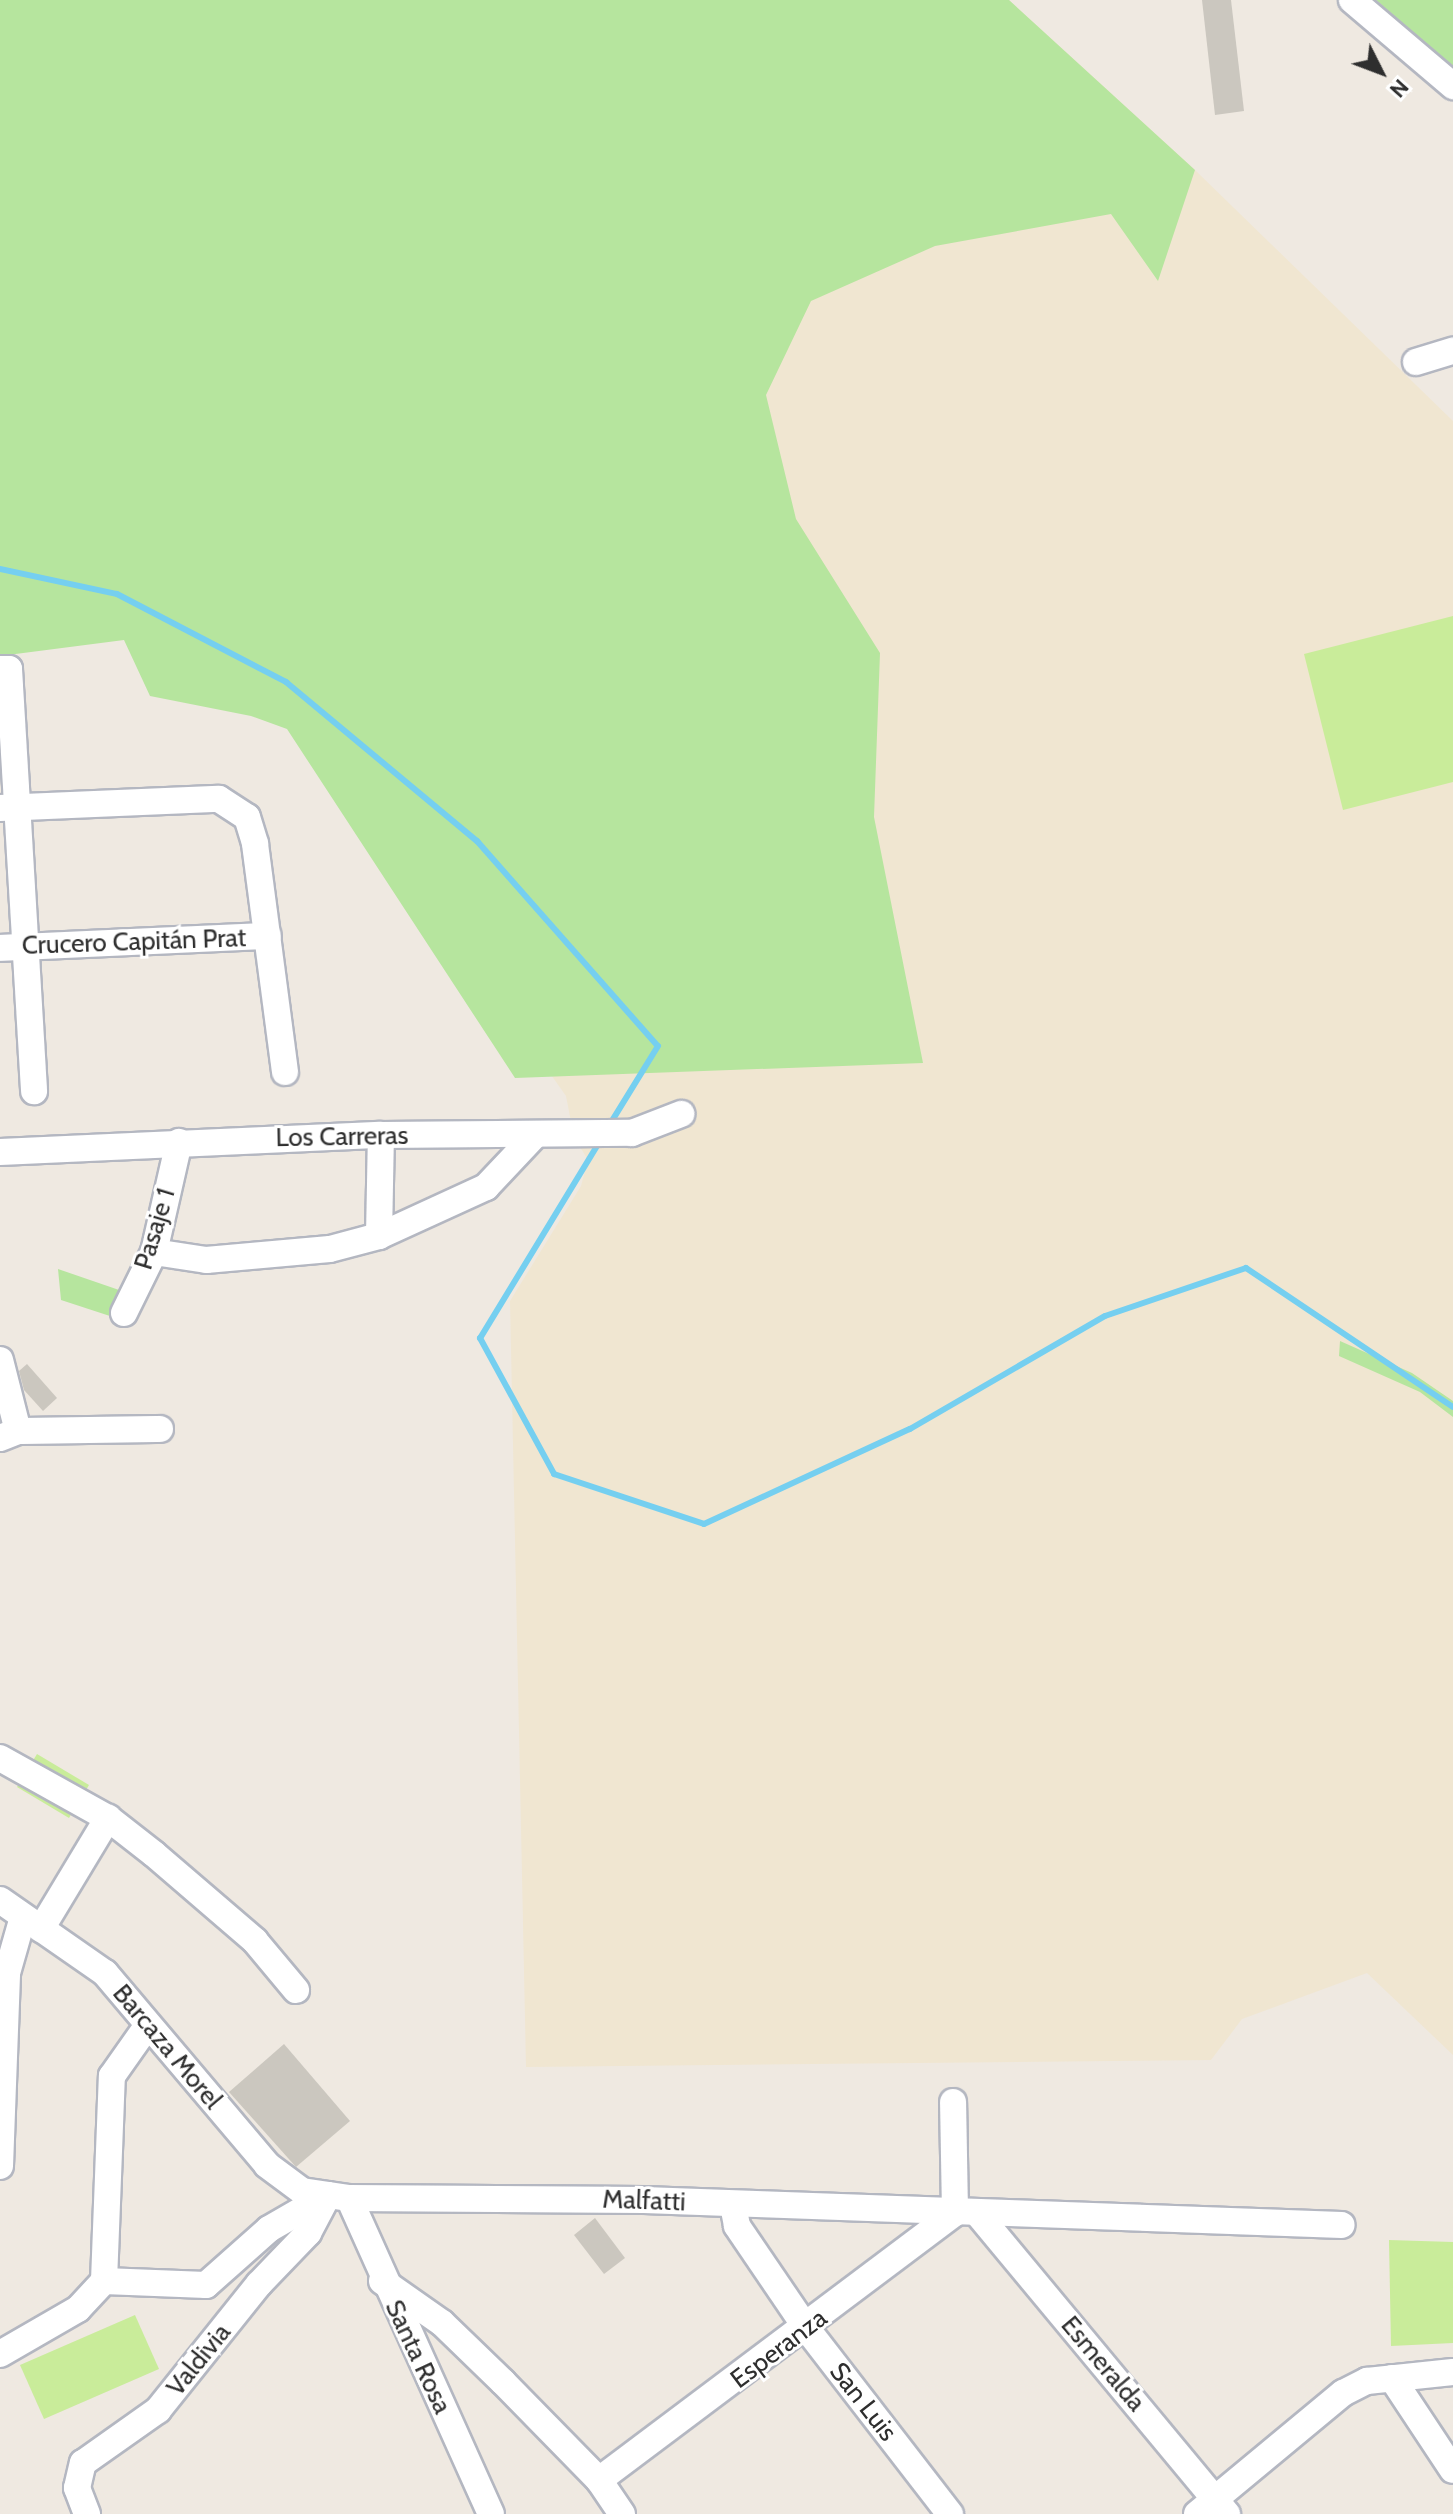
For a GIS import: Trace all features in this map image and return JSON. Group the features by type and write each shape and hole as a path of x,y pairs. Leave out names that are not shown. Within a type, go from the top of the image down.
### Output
{"street":[{"path":"1352,0 1453,86"},
{"path":"1416,362 1453,351"},
{"path":"4,669 11,947 34,1091"},
{"path":"7,808 219,799 235,806 253,829 285,1072"},
{"name":"Crucero Capitán Prat","path":"11,947 268,936"},
{"name":"Los Carreras","path":"0,1152 381,1135 632,1133 681,1114"},
{"path":"379,1236 381,1135"},
{"path":"154,1252 206,1260 330,1249 379,1236 486,1187 535,1135"},
{"name":"Pasaje 1","path":"124,1313 154,1252 179,1142"},
{"path":"0,1360 9,1435 160,1429"},
{"path":"0,1758 108,1818 255,1941 296,1990"},
{"path":"0,2166 7,1973 32,1923 108,1818"},
{"name":"Barcaza Morel","path":"0,1900 105,1973 279,2178 302,2191 338,2197"},
{"path":"0,2354 78,2309 104,2281 112,2076 148,2025"},
{"path":"953,2102 966,2214"},
{"path":"104,2281 206,2285 269,2229 338,2197"},
{"name":"Malfatti","path":"338,2197 733,2205 1342,2225"},
{"name":"Santa Rosa","path":"338,2197 382,2280 483,2512"},
{"name":"Valdivia","path":"87,2514 77,2488 83,2463 158,2410 259,2284 338,2197"},
{"name":"San Luis","path":"733,2205 737,2226 807,2329 950,2514"},
{"name":"Esperanza","path":"599,2480 966,2214"},
{"name":"Esmeralda","path":"966,2214 1213,2509"},
{"path":"382,2280 442,2323 599,2480 622,2514"},
{"path":"1213,2509 1343,2393 1392,2378 1453,2372"},
{"path":"1392,2378 1453,2470"}],"shaded area":[{"path":"0,0 1009,0 1195,170 1453,421 1453,2055 1367,1973 1242,2019 1211,2060 526,2067 510,1301 581,1186 588,1160 574,1137 566,1096 0,294"}],"green space":[{"path":"0,0 1009,0 1195,170 1158,281 1111,214 935,246 811,301 766,395 796,519 880,653 874,817 923,1063 515,1078 287,729 251,716 150,696 124,640 0,656"},
{"path":"1376,0 1453,0 1453,69 1402,23"},
{"path":"1453,616 1453,782 1343,810 1304,654"},
{"path":"58,1269 122,1291 113,1317 61,1300"},
{"path":"1340,1341 1412,1373 1453,1401 1453,1417 1420,1392 1339,1356"},
{"path":"37,1754 89,1785 69,1818 17,1787"},
{"path":"1389,2240 1453,2242 1453,2343 1391,2346"},
{"path":"135,2315 159,2369 44,2419 20,2365"}],"building":[{"path":"1202,0 1231,0 1244,111 1215,115"},
{"path":"27,1364 57,1398 43,1411 24,1390 19,1371"},
{"path":"284,2044 350,2121 296,2167 229,2092"},
{"path":"595,2218 625,2258 604,2274 574,2235"}],"waterway":[{"path":"0,569 117,594 286,682 477,841 658,1046 610,1124"},
{"path":"600,1141 480,1338 554,1474 704,1524 910,1429 1105,1316 1246,1268 1453,1407"}]}
